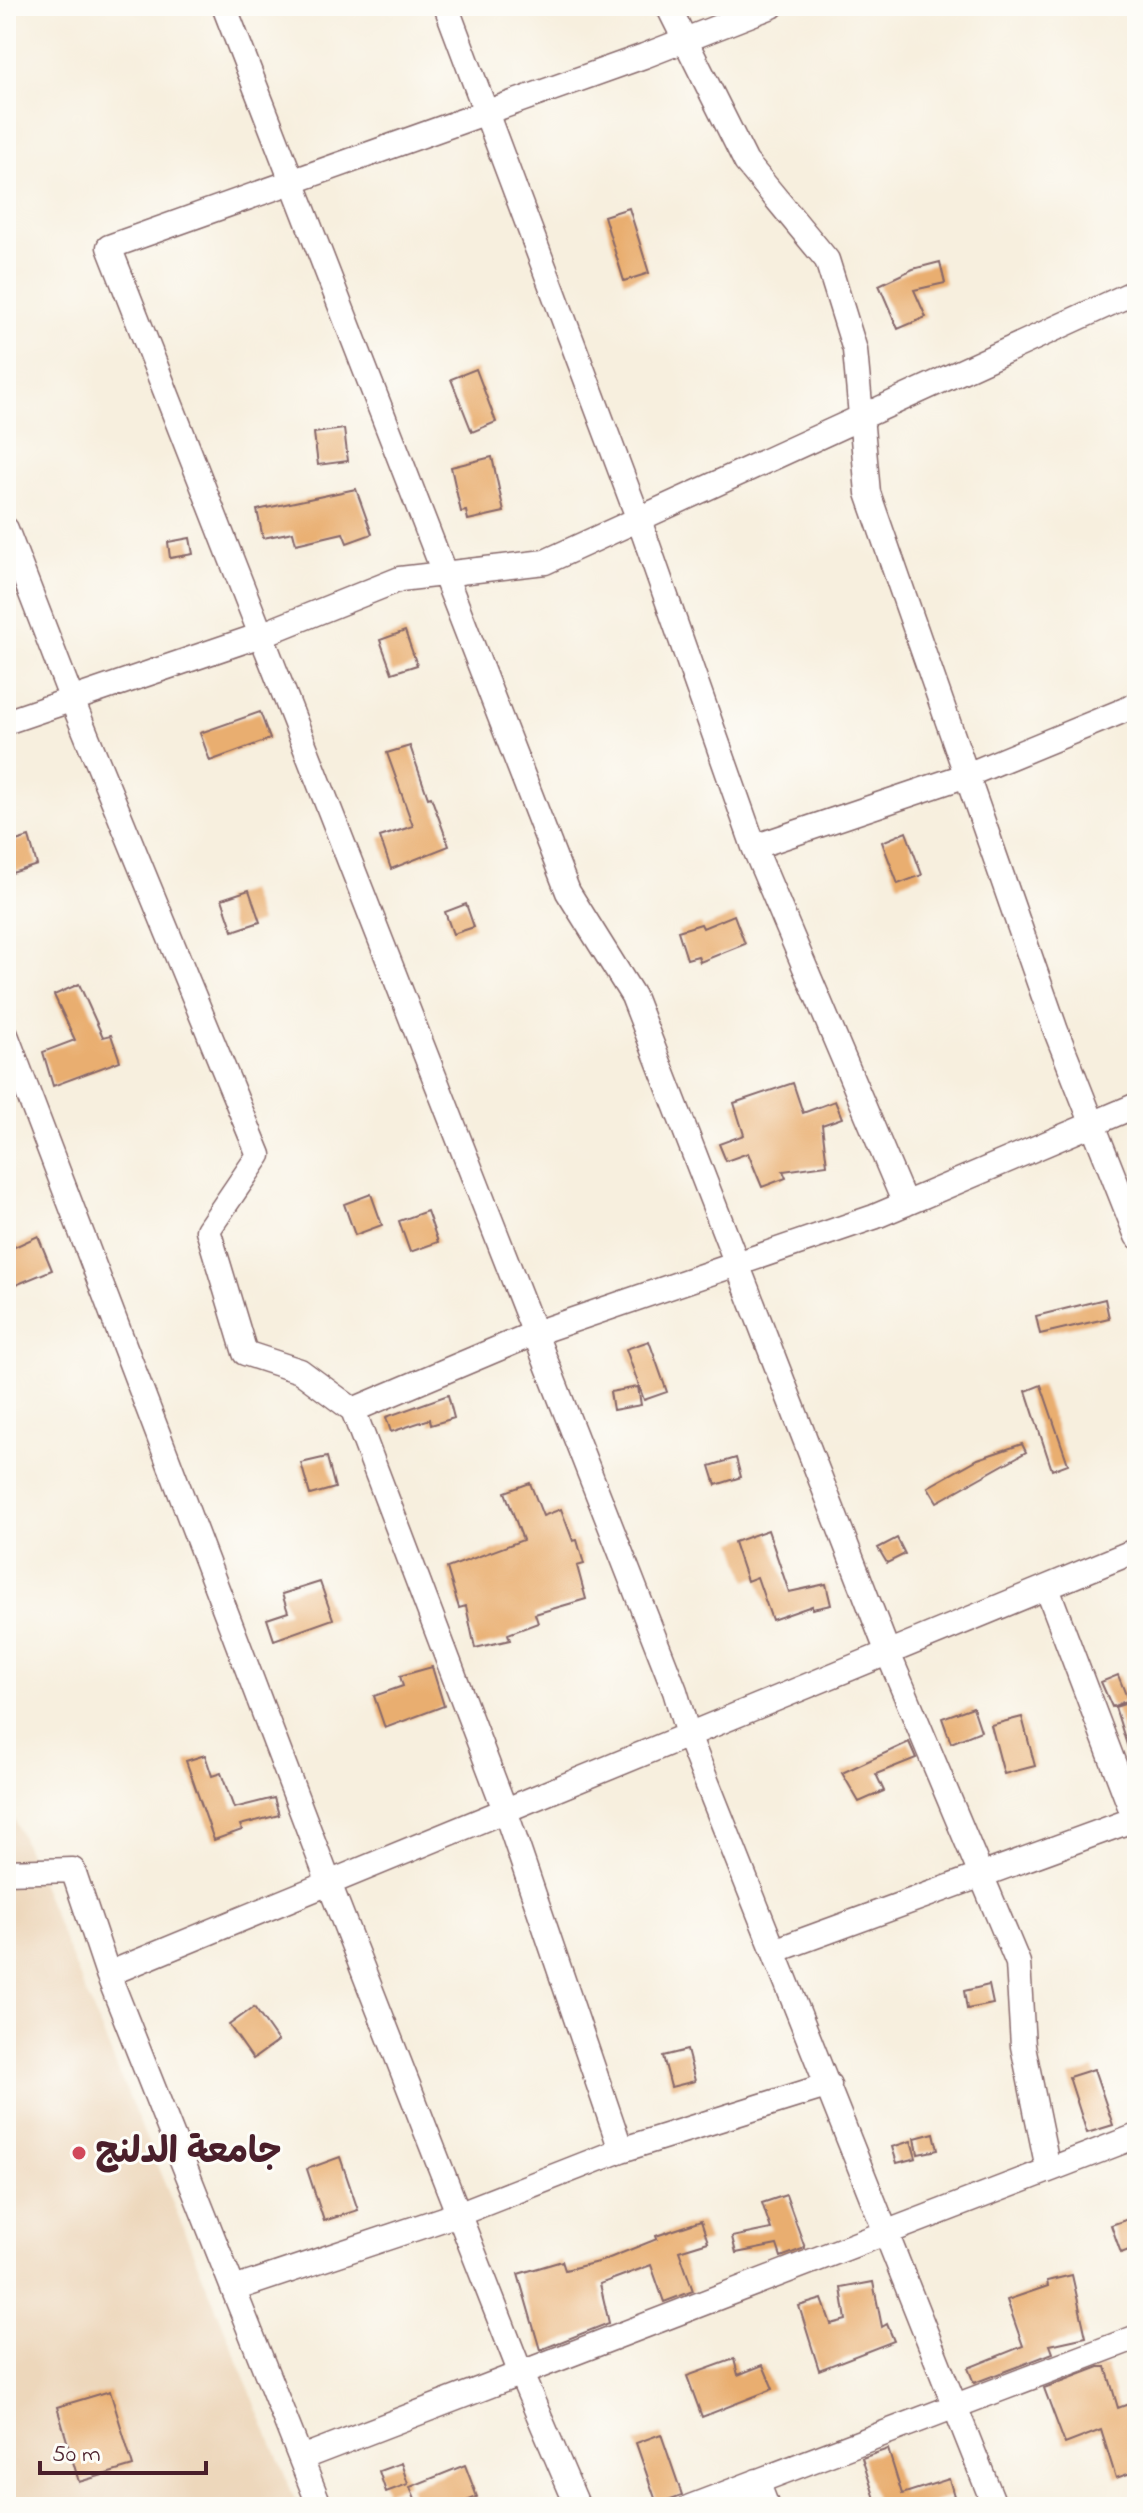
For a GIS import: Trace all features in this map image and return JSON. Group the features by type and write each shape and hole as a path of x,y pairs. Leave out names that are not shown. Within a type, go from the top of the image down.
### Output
{"street":[{"path":"224,6 568,892 633,996 888,1653 1018,1963 1023,2046 1046,2159 1053,2168"},
{"path":"446,6 639,520 754,847 905,1204"},
{"path":"668,6 682,41 746,162 827,260 855,350 868,493 1056,1031 1137,1236"},
{"path":"772,6 109,247 675,1691 688,1735 995,2507"},
{"path":"6,722 261,635 400,579 545,562 861,420 1137,291"},
{"path":"6,529 72,700 259,1155 208,1230 245,1353 300,1371 353,1410 505,1810 621,2150"},
{"path":"754,847 967,775 1137,705"},
{"path":"6,1035 329,1883 521,2374 578,2507"},
{"path":"353,1410 535,1333 905,1204 1137,1105"},
{"path":"108,1974 1137,1550"},
{"path":"774,1951 1136,1822 1047,1588"},
{"path":"6,1872 73,1870 108,1974 320,2507"},
{"path":"234,2289 458,2214 621,2150 829,2085"},
{"path":"301,2458 1137,2136"},
{"path":"690,2507 1137,2337"},
{"path":"757,2481 767,2507"}],"shaded area":[{"name":"جامعة الدلنج","path":"6,1799 298,2507 6,2507"}],"building":[{"path":"629,208 649,273 624,281 604,216"},
{"path":"940,262 945,283 914,290 926,317 898,329 879,285 913,269"},
{"path":"476,369 496,422 472,432 451,379"},
{"path":"344,429 348,461 318,465 314,433"},
{"path":"492,457 504,512 468,520 466,511 461,512 451,467"},
{"path":"356,489 372,534 347,543 343,533 296,544 293,532 263,538 257,510"},
{"path":"190,538 193,554 170,558 168,542"},
{"path":"405,631 417,665 392,673 380,640"},
{"path":"260,712 270,739 210,761 200,733"},
{"path":"410,746 449,846 391,869 380,837 413,826 387,753"},
{"path":"906,832 922,875 898,884 882,842"},
{"path":"29,837 37,865 12,873 6,844"},
{"path":"249,890 260,922 233,931 222,899"},
{"path":"466,904 474,927 453,934 445,912"},
{"path":"734,915 745,944 700,962 698,956 687,959 678,931 701,924 703,928"},
{"path":"79,984 103,1037 111,1035 120,1061 53,1086 43,1052 75,1040 54,995"},
{"path":"793,1083 803,1113 835,1101 842,1118 822,1125 827,1165 783,1171 786,1178 762,1187 748,1153 726,1161 719,1144 744,1135 734,1103"},
{"path":"371,1194 382,1225 355,1235 344,1204"},
{"path":"427,1211 438,1242 410,1252 399,1221"},
{"path":"38,1236 52,1270 6,1289 6,1251"},
{"path":"1105,1299 1109,1318 1040,1334 1036,1316"},
{"path":"649,1341 667,1392 644,1400 626,1349"},
{"path":"1041,1385 1068,1464 1052,1470 1026,1391"},
{"path":"638,1387 641,1405 613,1410 610,1392"},
{"path":"448,1395 454,1418 431,1425 430,1419 391,1432 386,1417"},
{"path":"1022,1444 1026,1452 937,1502 928,1487 978,1459"},
{"path":"327,1457 335,1488 310,1495 301,1463"},
{"path":"736,1458 741,1477 716,1485 710,1466"},
{"path":"530,1483 543,1516 561,1509 573,1541 577,1540 584,1564 577,1566 586,1599 535,1614 538,1623 508,1634 510,1640 475,1648 466,1606 459,1608 447,1568 523,1540 505,1492"},
{"path":"768,1530 789,1592 826,1584 831,1605 812,1609 812,1606 772,1620 757,1577 747,1581 734,1542"},
{"path":"897,1538 905,1554 887,1563 878,1548"},
{"path":"320,1582 333,1619 274,1640 267,1619 288,1612 282,1594"},
{"path":"432,1667 444,1706 385,1728 374,1696 403,1686 400,1676"},
{"path":"1118,1675 1128,1700 1112,1707 1101,1682"},
{"path":"1131,1702 1137,1721 1137,1764 1133,1764 1115,1707"},
{"path":"973,1707 981,1731 951,1743 942,1718"},
{"path":"1022,1717 1035,1766 1004,1774 991,1725"},
{"path":"909,1742 916,1758 876,1774 884,1791 859,1802 842,1773"},
{"path":"205,1755 212,1776 221,1773 234,1808 274,1798 279,1815 240,1825 242,1830 214,1840 186,1761"},
{"path":"989,1985 993,2004 967,2009 964,1991"},
{"path":"254,2007 278,2041 253,2059 229,2025"},
{"path":"687,2050 695,2081 671,2087 663,2056"},
{"path":"1094,2069 1113,2125 1087,2133 1069,2077"},
{"path":"934,2133 938,2150 918,2154 915,2138"},
{"path":"911,2141 916,2158 897,2163 892,2147"},
{"path":"340,2157 358,2210 324,2221 307,2169"},
{"path":"786,2195 805,2248 781,2257 777,2245 736,2253 732,2237 771,2229 762,2203"},
{"path":"1137,2216 1137,2247 1121,2253 1111,2225"},
{"path":"701,2221 708,2242 679,2251 693,2291 664,2302 651,2265 600,2284 609,2323 540,2350 518,2274 562,2261 565,2270 602,2261 657,2239 656,2236"},
{"path":"1072,2275 1086,2337 1050,2345 1053,2353 974,2383 968,2368 1023,2346 1007,2300 1048,2286 1047,2281"},
{"path":"873,2282 882,2327 887,2324 894,2341 819,2370 799,2306 822,2299 831,2324 846,2320 841,2288"},
{"path":"734,2359 738,2375 763,2365 773,2389 702,2417 687,2376"},
{"path":"1106,2367 1118,2408 1137,2401 1137,2471 1116,2478 1101,2430 1065,2444 1044,2388"},
{"path":"110,2391 133,2466 79,2482 57,2407"},
{"path":"661,2434 682,2495 657,2504 636,2443"},
{"path":"888,2449 902,2494 949,2479 954,2496 919,2507 873,2507 876,2502 862,2458"},
{"path":"401,2463 408,2484 386,2492 379,2471"},
{"path":"465,2465 477,2497 451,2507 418,2507 410,2487"}],"place":[{"name":"جامعة الدلنج","path":"79,2153"}]}
